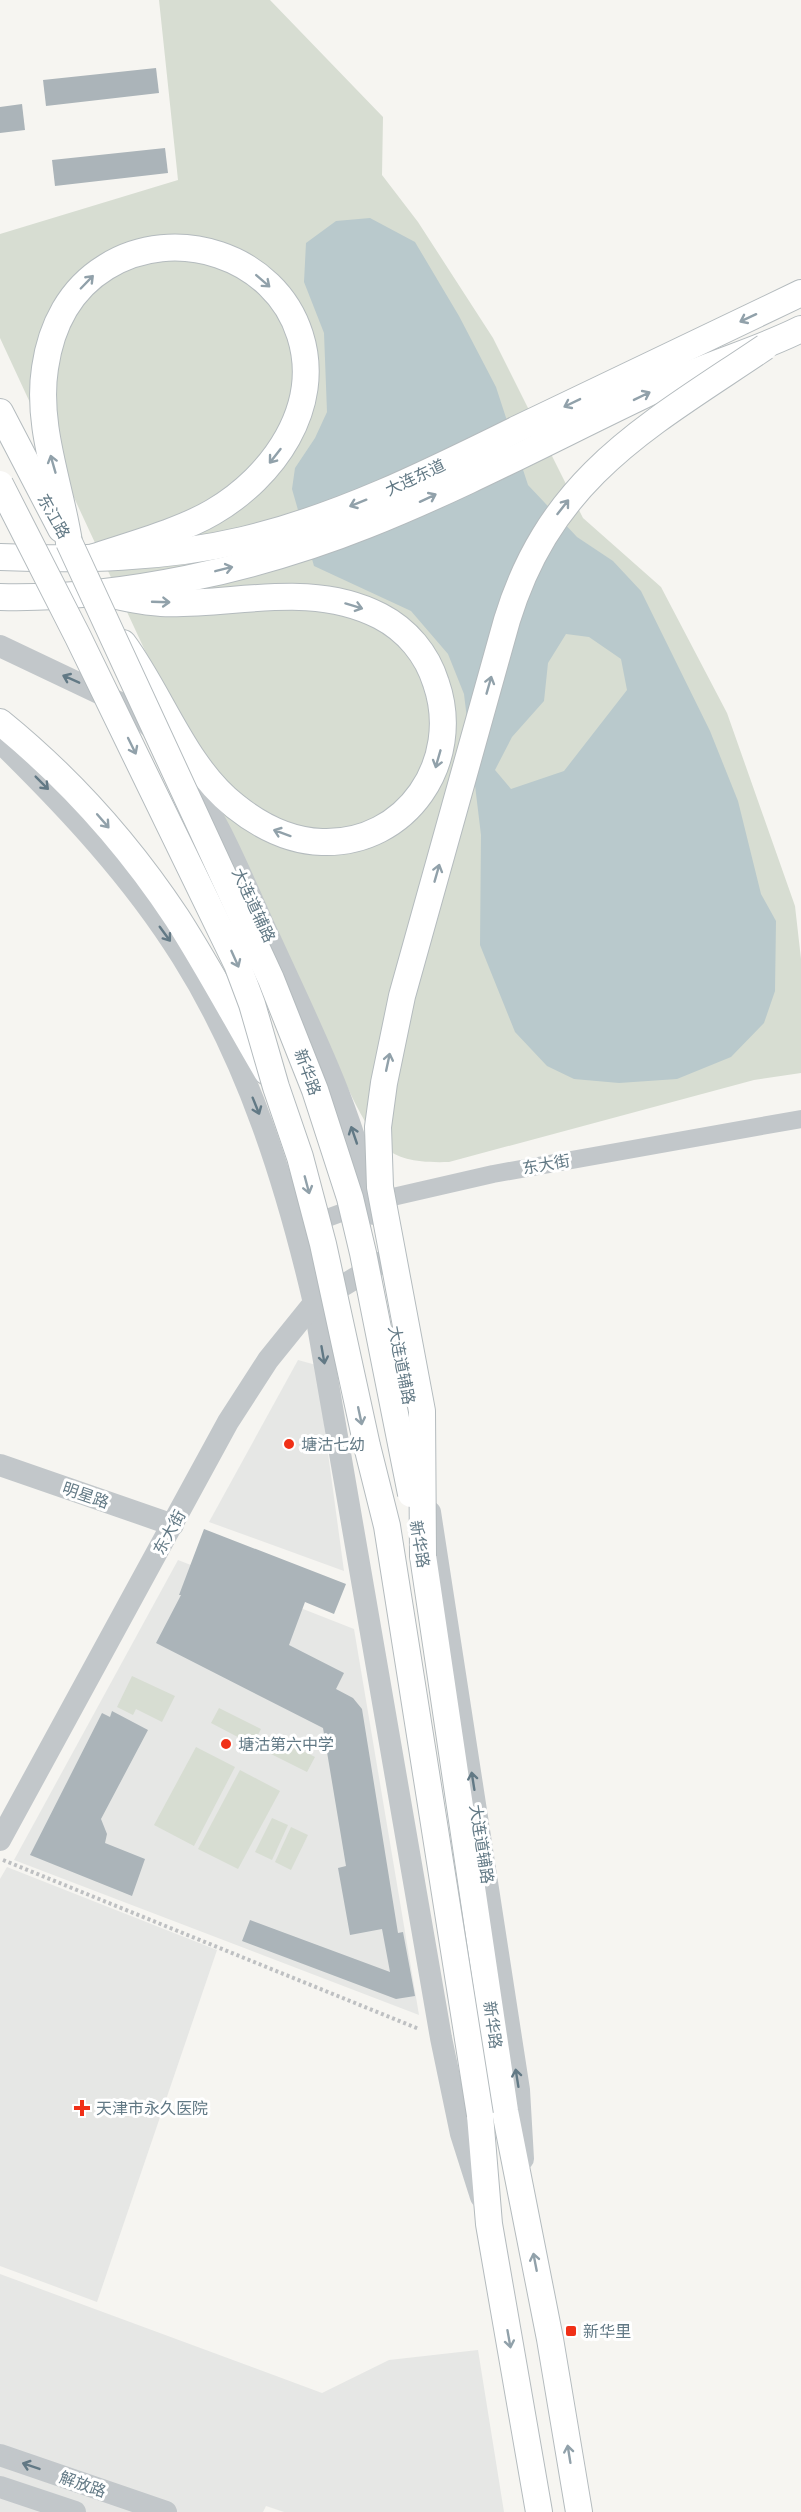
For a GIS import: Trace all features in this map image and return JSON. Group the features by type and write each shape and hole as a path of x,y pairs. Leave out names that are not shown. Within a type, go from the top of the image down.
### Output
{"main road":[{"path":"69,542 63,504 46,437 43,398 48,351 60,314 94,274 140,250 192,247 236,261 273,290 290,312 300,335 305,364 303,399 294,428 278,453 250,486 213,512 94,557"},
{"name":"大连东道","path":"0,557 171,554 268,534 334,513 494,441 801,293"},
{"name":"大连东道","path":"0,597 103,593 250,562 366,525 507,462 701,369 765,347 801,329"},
{"path":"423,1556 422,1411 380,1187 378,1127 384,1083 402,996 507,620 522,576 540,541 551,523 587,479 630,439 765,347"},
{"name":"东江路","path":"0,412 43,497 69,542 106,621"},
{"name":"东江路","path":"0,484 78,637"},
{"path":"103,593 162,603 284,596 324,598 362,608 386,620 407,635 418,648 428,662 438,689 442,707 442,745 431,778 418,798 396,818 381,828 353,838 324,842 310,841 272,829 236,807 213,784 179,735 138,664 106,621"},
{"name":"新华路","path":"106,621 137,693 271,979 325,1120 350,1197 423,1556 506,2111 579,2512"},
{"name":"新华路","path":"78,637 237,964 252,1004 276,1087 300,1157 323,1244 387,1526 480,2115 489,2224 539,2512"},
{"path":"0,722 77,792 127,849 195,947 276,1087"}],"street":[{"name":"大连道辅路","path":"0,646 89,687 138,714 152,728 197,788 229,850 334,1081 357,1142 371,1202 440,1566 519,2090 527,2220"},
{"path":"0,742 99,845 182,957 222,1029 258,1109 297,1230 314,1303 441,2038 461,2134 489,2224"},
{"name":"东大街","path":"297,1230 371,1202 493,1174 801,1119"},
{"name":"东大街","path":"0,1840 228,1422 268,1360 314,1303 382,1262"},
{"name":"明星路","path":"0,1465 173,1525"},
{"name":"解放路","path":"0,2455 166,2512"},
{"name":"解放路","path":"0,2487 75,2512"}],"path":[{"path":"0,1859 441,2038"}],"shaded area":[{"path":"159,0 270,0 383,117 382,175 418,222 493,338 583,518 661,587 727,713 795,906 801,959 801,1073 754,1080 449,1162 428,1162 398,1156 378,1141 370,1129 352,1097 0,338 0,234 178,180"},
{"path":"370,218 415,242 459,316 496,387 528,485 577,537 613,561 641,591 710,731 738,801 761,894 776,921 775,991 764,1023 731,1057 677,1079 619,1083 574,1079 547,1066 515,1032 480,945 481,835 464,694 448,654 411,611 314,566 292,489 295,468 315,438 327,412 324,333 304,282 306,243 336,221","holes":["566,634 589,637 621,659 627,690 564,771 511,789 495,770 512,737 544,701 548,663"]},
{"name":"塘沽七幼","path":"298,1360 316,1365 344,1571 209,1522"},
{"name":"塘沽第六中学","path":"178,1560 354,1629 419,2015 14,1860"},
{"path":"132,1676 175,1696 162,1722 136,1709 133,1715 117,1707"},
{"path":"219,1708 261,1729 253,1745 211,1723"},
{"path":"273,1736 315,1757 307,1772 265,1751"},
{"path":"196,1747 235,1767 194,1846 154,1825"},
{"path":"240,1770 280,1791 238,1869 198,1849"},
{"path":"272,1818 288,1825 272,1860 255,1852"},
{"path":"291,1827 308,1835 291,1870 275,1862"},
{"name":"天津市永久医院","path":"7,1867 217,1950 97,2302 0,2266 0,1879"},
{"path":"0,2274 322,2393 389,2360 478,2350 504,2512 284,2512 266,2506 263,2512 0,2512"}],"building":[{"path":"156,68 159,93 46,106 43,80"},
{"path":"22,104 25,130 0,133 0,107"},
{"path":"165,148 168,173 55,186 52,160"},
{"path":"204,1529 346,1584 334,1614 305,1602 289,1645 344,1673 336,1689 353,1698 362,1709 398,1933 403,1932 415,1996 396,1999 242,1941 250,1920 390,1972 382,1929 350,1935 338,1868 346,1866 323,1728 156,1643 181,1595 179,1595"},
{"path":"112,1711 148,1730 101,1819 107,1834 105,1843 145,1859 132,1896 30,1855 102,1713 110,1717"}],"place":[{"name":"塘沽七幼","path":"289,1444"},
{"name":"塘沽第六中学","path":"226,1744"},
{"name":"天津市永久医院","path":"82,2108"},
{"name":"新华里","path":"571,2331"}]}
